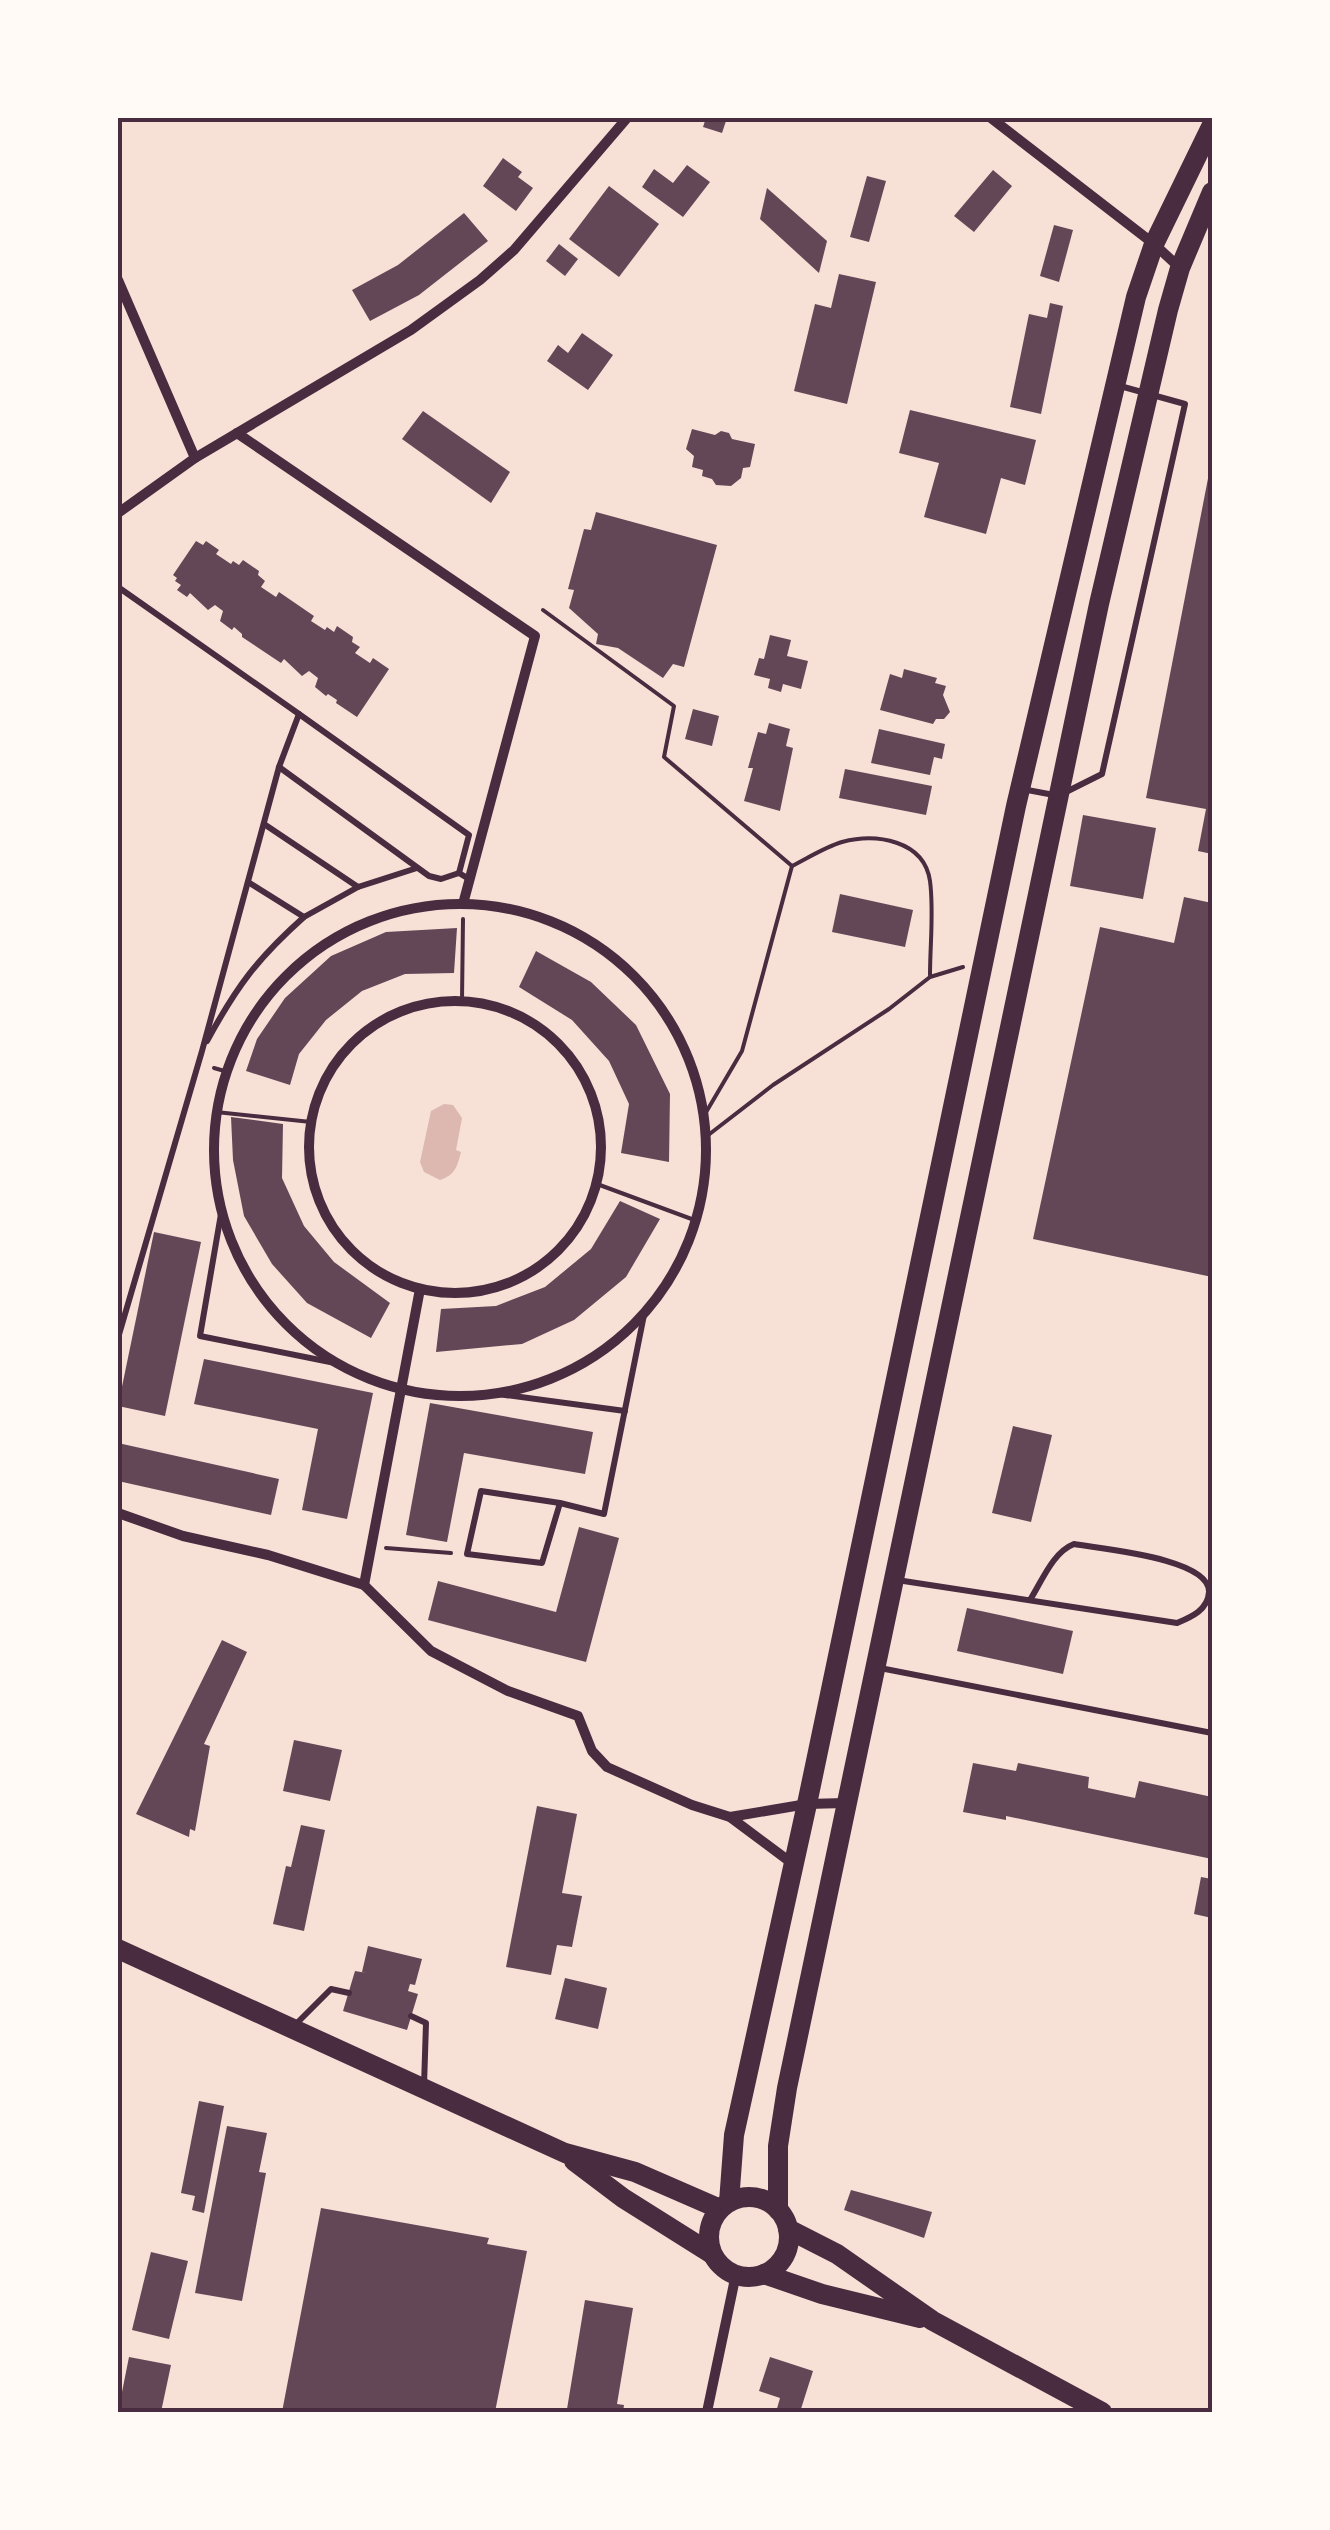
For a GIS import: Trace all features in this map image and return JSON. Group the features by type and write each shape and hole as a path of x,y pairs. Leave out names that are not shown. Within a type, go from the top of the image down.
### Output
{"main road":[{"path":"712,2254 709,2230 724,2205 730,2153 982,964 1114,385 1154,244 1212,125"},
{"path":"764,2274 784,2255 778,2146 787,2088 1058,796 1147,392 1180,268 1212,192"},
{"path":"118,1949 565,2154 635,2172 724,2205 755,2197 933,2321 1102,2412"},
{"path":"565,2154 623,2198 712,2254 726,2270 764,2274 822,2294 933,2321"}],"street":[{"path":"118,514 195,458 411,330 480,280 514,250 627,118"},
{"path":"991,118 1180,268"},
{"path":"118,280 195,458"},
{"path":"237,433 535,636 464,876 463,904"},
{"path":"463,904 520,911 574,932 622,964 662,1007 689,1058 704,1114 706,1179 697,1221 675,1271 644,1315 578,1367 498,1394 449,1397 400,1390 335,1364 284,1324 246,1273 221,1214 214,1163 216,1112 237,1045 276,987 329,942 393,913 463,904"},
{"path":"462,1000 504,1008 542,1029 574,1060 594,1098 602,1141 597,1184 583,1219 560,1250 530,1273 495,1288 458,1293 420,1289 380,1273 346,1245 322,1208 310,1166 311,1122 324,1082 348,1047 380,1021 420,1005 462,1000"},
{"path":"364,1584 420,1289"},
{"path":"118,1513 183,1536 268,1555 364,1584 431,1652 508,1691 578,1716 592,1751 607,1767 692,1805 730,1817 793,1865"},
{"path":"730,1817 807,1804 845,1803"},
{"path":"707,2412 736,2274"}],"lane":[{"path":"1020,788 1058,796 1102,774 1185,404 1114,385"},
{"path":"118,587 469,835 464,876 429,876 279,767"},
{"path":"118,1338 279,767 299,714"},
{"path":"264,824 358,887"},
{"path":"202,1051 232,995 264,952 304,917 358,887 418,868"},
{"path":"248,882 304,917"},
{"path":"221,1214 200,1336 335,1364"},
{"path":"560,1503 542,1563 467,1554 481,1492 560,1503 604,1514 644,1315"},
{"path":"498,1394 625,1411"},
{"path":"896,1580 1177,1623 1195,1615 1206,1602 1210,1589 1196,1571 1178,1563 1074,1544 1064,1548 1030,1600"},
{"path":"876,1667 1212,1733"},
{"path":"290,2029 331,1990 349,1993"},
{"path":"411,2016 426,2024 424,2092"}],"path":[{"path":"542,610 674,706 664,757 792,866"},
{"path":"704,1114 742,1051 792,866 841,842 871,839 905,844 922,858 930,879 930,977"},
{"path":"462,1000 463,904"},
{"path":"707,1136 773,1084 889,1009 930,977 982,964"},
{"path":"216,1112 311,1122"},
{"path":"597,1184 697,1221"},
{"path":"371,1547 467,1554"}],"shaded area":[{"path":"444,1104 453,1105 462,1118 456,1150 461,1152 455,1170 440,1180 424,1172 420,1162 431,1111"}],"building":[{"path":"706,118 727,118 722,133 703,127"},
{"path":"503,158 522,172 518,177 533,188 516,211 483,186"},
{"path":"687,165 710,182 683,217 642,187 654,169 673,183"},
{"path":"993,170 1012,186 974,232 954,216"},
{"path":"867,176 886,181 869,242 850,237"},
{"path":"609,186 659,224 619,277 569,239"},
{"path":"767,188 827,241 819,273 760,219"},
{"path":"464,213 488,241 419,295 370,321 352,290 398,265"},
{"path":"1054,225 1073,230 1059,282 1040,276"},
{"path":"559,244 578,259 565,276 546,261"},
{"path":"839,274 876,282 847,404 794,391 815,304 831,308"},
{"path":"1050,303 1063,306 1041,414 1010,407 1029,314 1047,318"},
{"path":"582,333 613,355 588,390 547,361 558,345 568,353"},
{"path":"910,410 1036,440 1025,485 1001,478 986,534 924,517 939,463 899,453"},
{"path":"423,411 510,472 491,503 402,439"},
{"path":"692,429 715,435 721,431 729,433 732,439 755,444 750,467 743,468 741,478 731,486 716,485 702,476 703,470 692,467 694,456 686,449"},
{"path":"1211,463 1212,854 1198,851 1206,809 1146,798"},
{"path":"596,512 717,545 684,667 673,664 663,678 618,648 596,644 598,634 569,608 574,590 568,589 584,529 591,530"},
{"path":"196,541 203,545 206,541 231,564 233,561 239,565 243,560 259,571 265,581 261,587 276,597 279,592 314,616 311,621 325,630 327,627 334,632 337,626 360,647 355,653 370,663 373,658 389,669 357,717 315,687 318,678 309,671 302,676 284,659 281,663 220,621 223,611 215,605 208,610 190,593 187,597 177,590 181,585 173,575"},
{"path":"770,635 791,640 787,656 808,661 801,689 783,684 781,692 768,688 770,679 754,675 759,658 764,659"},
{"path":"904,669 937,678 935,683 946,686 943,695 950,712 944,719 936,719 933,724 880,710 890,674 902,678"},
{"path":"693,709 719,716 712,746 685,739"},
{"path":"769,723 790,729 786,746 793,748 780,811 744,801 758,732 766,734"},
{"path":"879,729 945,744 942,759 934,757 930,775 871,763"},
{"path":"845,769 932,786 926,815 839,798"},
{"path":"1083,815 1156,828 1143,899 1070,886"},
{"path":"840,894 913,910 905,947 832,932"},
{"path":"1184,897 1212,903 1212,1277 1033,1239 1100,927 1174,943"},
{"path":"457,928 454,973 405,974 362,991 326,1020 299,1054 290,1085 246,1071 257,1039 285,998 331,956 386,932"},
{"path":"536,951 591,982 636,1025 670,1094 669,1162 621,1153 629,1104 609,1061 572,1020 519,987"},
{"path":"231,1117 283,1124 282,1178 304,1226 334,1262 390,1303 371,1338 307,1303 272,1264 244,1216 233,1160"},
{"path":"620,1201 660,1219 626,1277 574,1320 522,1344 436,1352 441,1309 496,1306 545,1287 591,1249"},
{"path":"154,1232 201,1242 165,1416 118,1406"},
{"path":"204,1359 373,1393 347,1519 302,1510 318,1429 194,1404"},
{"path":"430,1403 593,1432 585,1474 464,1453 447,1542 406,1535"},
{"path":"1013,1426 1052,1435 1031,1522 992,1513"},
{"path":"118,1443 279,1479 271,1515 118,1481"},
{"path":"579,1527 619,1538 586,1662 428,1620 438,1581 556,1612"},
{"path":"967,1608 1073,1631 1063,1674 957,1651"},
{"path":"222,1640 247,1652 204,1744 210,1746 195,1831 190,1829 189,1837 136,1814"},
{"path":"294,1740 342,1750 330,1801 283,1791"},
{"path":"973,1763 1016,1771 1018,1763 1089,1777 1088,1788 1135,1798 1139,1781 1212,1797 1212,1859 1006,1816 1006,1820 963,1812"},
{"path":"537,1806 577,1814 562,1893 582,1896 572,1947 557,1945 551,1975 506,1967"},
{"path":"301,1825 325,1830 304,1931 273,1924 286,1866 291,1867"},
{"path":"1201,1877 1212,1879 1212,1918 1194,1914"},
{"path":"368,1946 422,1959 415,1985 410,1984 408,1991 418,1994 407,2030 343,2011 355,1971 367,1973 362,1972"},
{"path":"565,1978 607,1988 598,2029 555,2019"},
{"path":"199,2101 224,2106 204,2213 192,2210 195,2196 181,2193"},
{"path":"227,2126 267,2133 259,2172 266,2173 242,2301 195,2293"},
{"path":"851,2190 932,2212 924,2238 844,2210"},
{"path":"321,2208 489,2238 487,2244 527,2251 495,2412 282,2412"},
{"path":"151,2252 188,2261 169,2339 132,2330"},
{"path":"585,2300 633,2308 617,2404 624,2405 623,2412 567,2409"},
{"path":"129,2357 171,2365 161,2412 118,2412"},
{"path":"770,2357 813,2371 800,2412 776,2412 780,2398 759,2391"}]}
